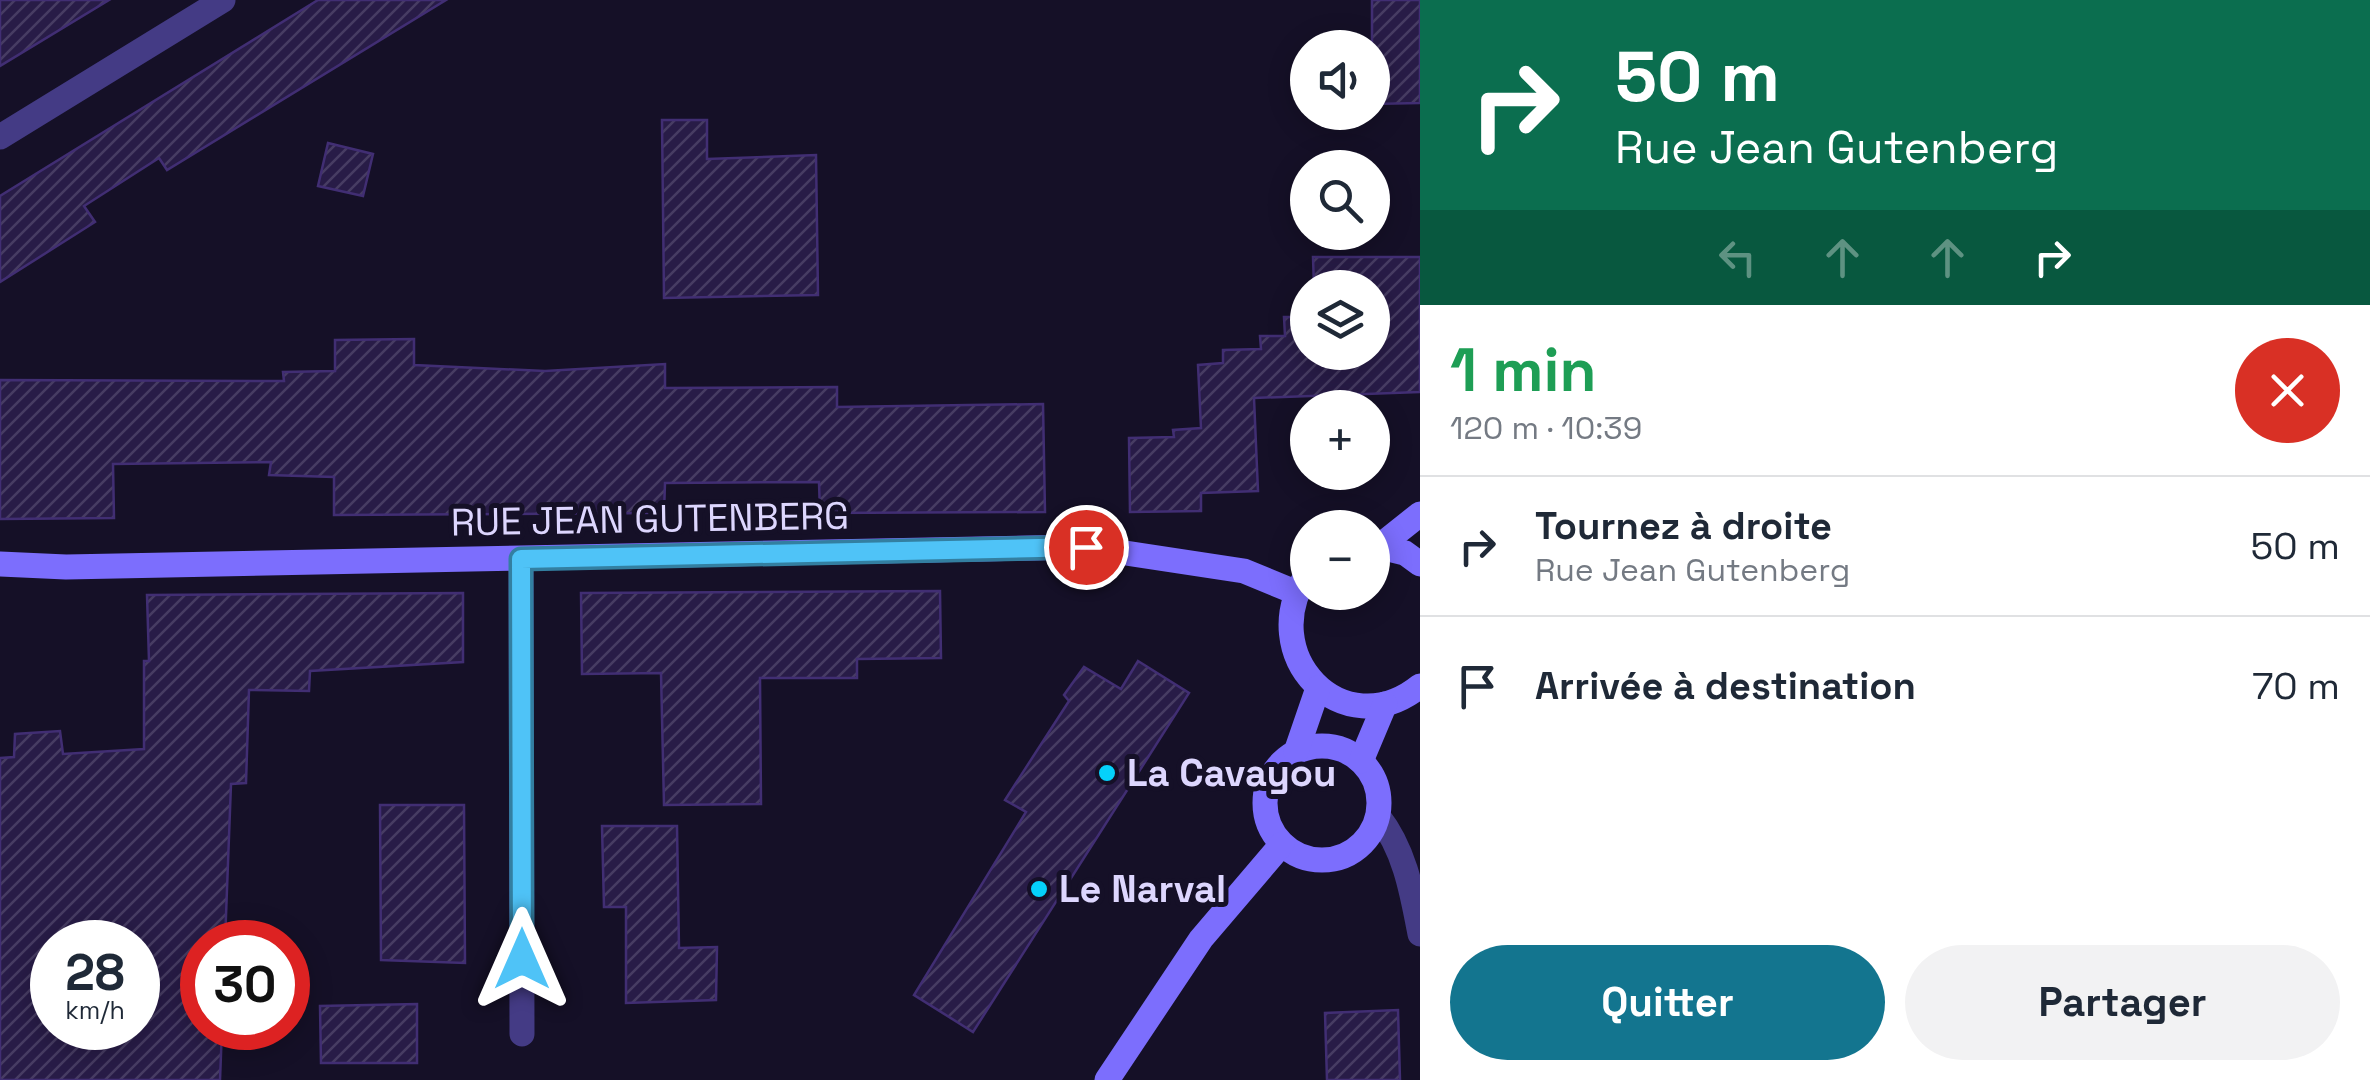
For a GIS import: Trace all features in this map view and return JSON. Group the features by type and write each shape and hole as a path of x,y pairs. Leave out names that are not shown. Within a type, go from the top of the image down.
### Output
{"main road":[{"path":"1390,536 1420,514"},
{"name":"RUE JEAN GUTENBERG","path":"0,564 66,567 1086,547 1290,580"},
{"path":"1390,551 1420,564"},
{"path":"1291,610 1290,644 1300,668 1318,688 1338,700 1386,704 1420,686"},
{"path":"1296,752 1318,688"},
{"path":"1362,762 1386,704"},
{"path":"1330,747 1362,762 1377,786 1378,816 1360,846 1330,860 1296,854 1282,844 1266,813 1266,794 1282,762 1296,752 1330,747"},
{"path":"1108,1080 1201,939 1282,844"}],"street":[{"path":"0,137 223,0"},
{"path":"521,559 522,1034"},
{"path":"1378,816 1392,834 1411,884 1420,934"}],"building":[{"path":"0,0 109,0 0,66"},
{"path":"318,0 446,0 167,170 159,158 84,206 95,222 0,282 0,196"},
{"path":"1372,0 1420,0 1420,103 1390,104 1390,30 1372,30"},
{"path":"662,120 707,120 707,159 816,155 818,295 664,298"},
{"path":"328,143 373,154 363,196 318,186"},
{"path":"1313,257 1420,257 1420,392 1290,390 1290,397 1254,398 1258,491 1201,493 1201,511 1130,512 1129,438 1174,437 1173,430 1201,428 1198,365 1223,363 1223,350 1261,349 1260,336 1285,336 1284,317 1290,317 1290,370 1390,370 1390,270 1313,270"},
{"path":"414,339 414,365 545,371 665,364 665,388 837,387 837,407 1043,404 1045,512 820,513 819,482 665,483 664,513 334,515 334,477 269,475 271,462 113,464 114,518 0,519 0,380 284,381 283,372 335,371 335,340"},
{"path":"940,591 941,658 857,659 857,678 760,678 761,804 664,805 661,673 582,674 581,593"},
{"path":"463,593 463,662 310,671 309,691 249,690 246,783 231,784 226,920 180,920 180,1050 221,1050 220,1080 0,1080 0,758 14,757 15,734 60,731 63,754 144,749 144,661 149,661 147,595"},
{"path":"1138,661 1189,693 973,1032 914,995 1026,812 1005,800 1069,701 1064,695 1084,667 1121,689"},
{"path":"380,805 464,805 465,963 381,960"},
{"path":"602,826 677,826 679,948 717,947 716,1000 626,1003 626,907 604,907"},
{"path":"417,1004 417,1063 321,1063 320,1006"},
{"path":"1398,1010 1400,1080 1327,1080 1325,1013"}],"place":[{"name":"La Cavayou","path":"1107,773"},
{"name":"Le Narval","path":"1039,889"}],"route":[{"path":"522,959 521,559 1086,547"}]}
